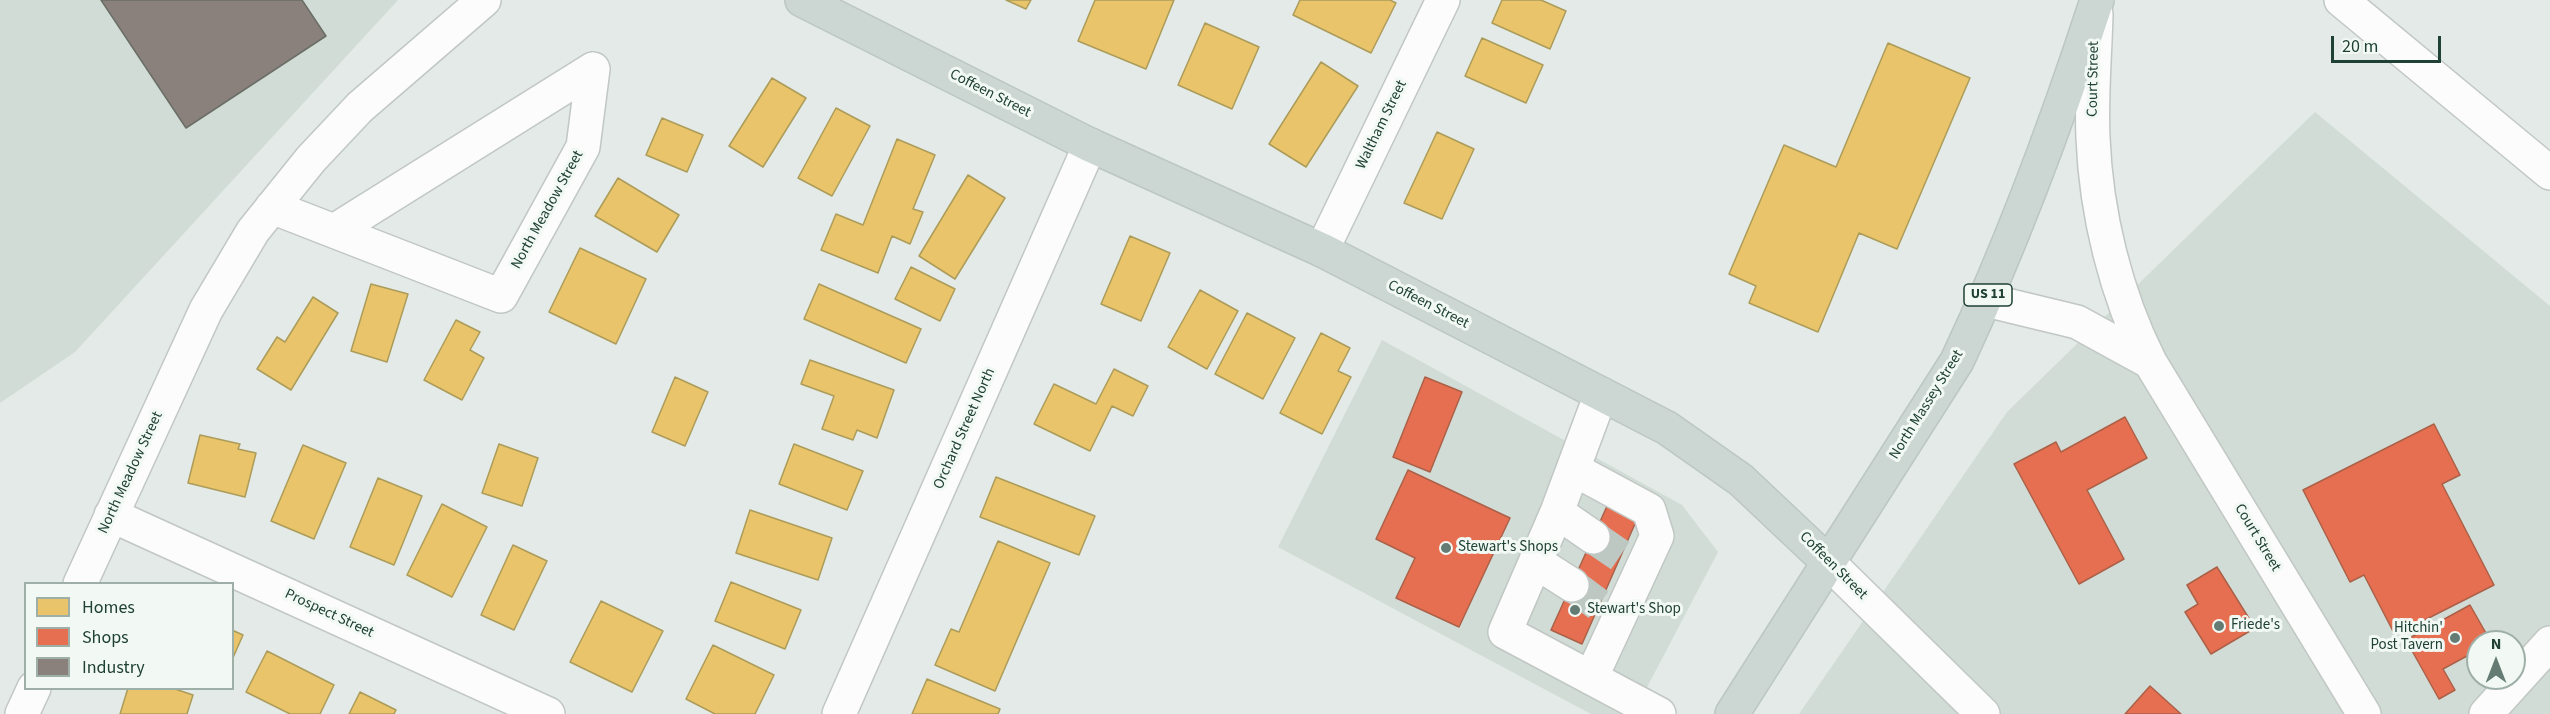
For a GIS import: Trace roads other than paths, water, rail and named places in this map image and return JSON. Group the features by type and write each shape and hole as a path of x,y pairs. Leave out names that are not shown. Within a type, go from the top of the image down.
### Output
{"main road":[{"name":"Coffeen Street","path":"802,0 1090,145 1322,250 1667,428 1741,480 1828,562"},
{"name":"North Massey Street","path":"1732,714 1957,361 1986,300 2049,143 2096,1"}],"street":[{"name":"North Meadow Street","path":"81,582 206,310 253,231 311,159 360,107 484,0"},
{"name":"Waltham Street","path":"1322,250 1443,0"},
{"path":"2341,0 2550,173"},
{"name":"Court Street","path":"2096,1 2093,138 2100,208 2130,324 2150,363 2364,714"},
{"name":"North Meadow Street","path":"272,207 501,296 584,147 593,69 334,231"},
{"name":"Orchard Street North","path":"839,714 1090,145"},
{"name":"Court Street","path":"1986,300 2076,322 2150,363"},
{"path":"1601,394 1557,512 1505,632 1659,714"},
{"path":"1573,469 1649,510 1657,536 1631,563 1609,612 1591,678"},
{"path":"1557,512 1593,537"},
{"name":"Prospect Street","path":"111,515 548,714"},
{"path":"1536,562 1572,585"},
{"name":"Coffeen Street","path":"1828,562 1983,714"},
{"path":"2486,714 2550,643"},
{"path":"22,714 33,690"}],"tunnel":[{"path":"1593,537 1621,556"},
{"path":"1572,585 1599,605"}],"place":[{"name":"Stewart's Shops","path":"1446,548"},
{"name":"Stewart's Shop","path":"1575,610"},
{"name":"Friede's","path":"2219,626"},
{"name":"Hitchin' Post Tavern","path":"2455,638"}]}
